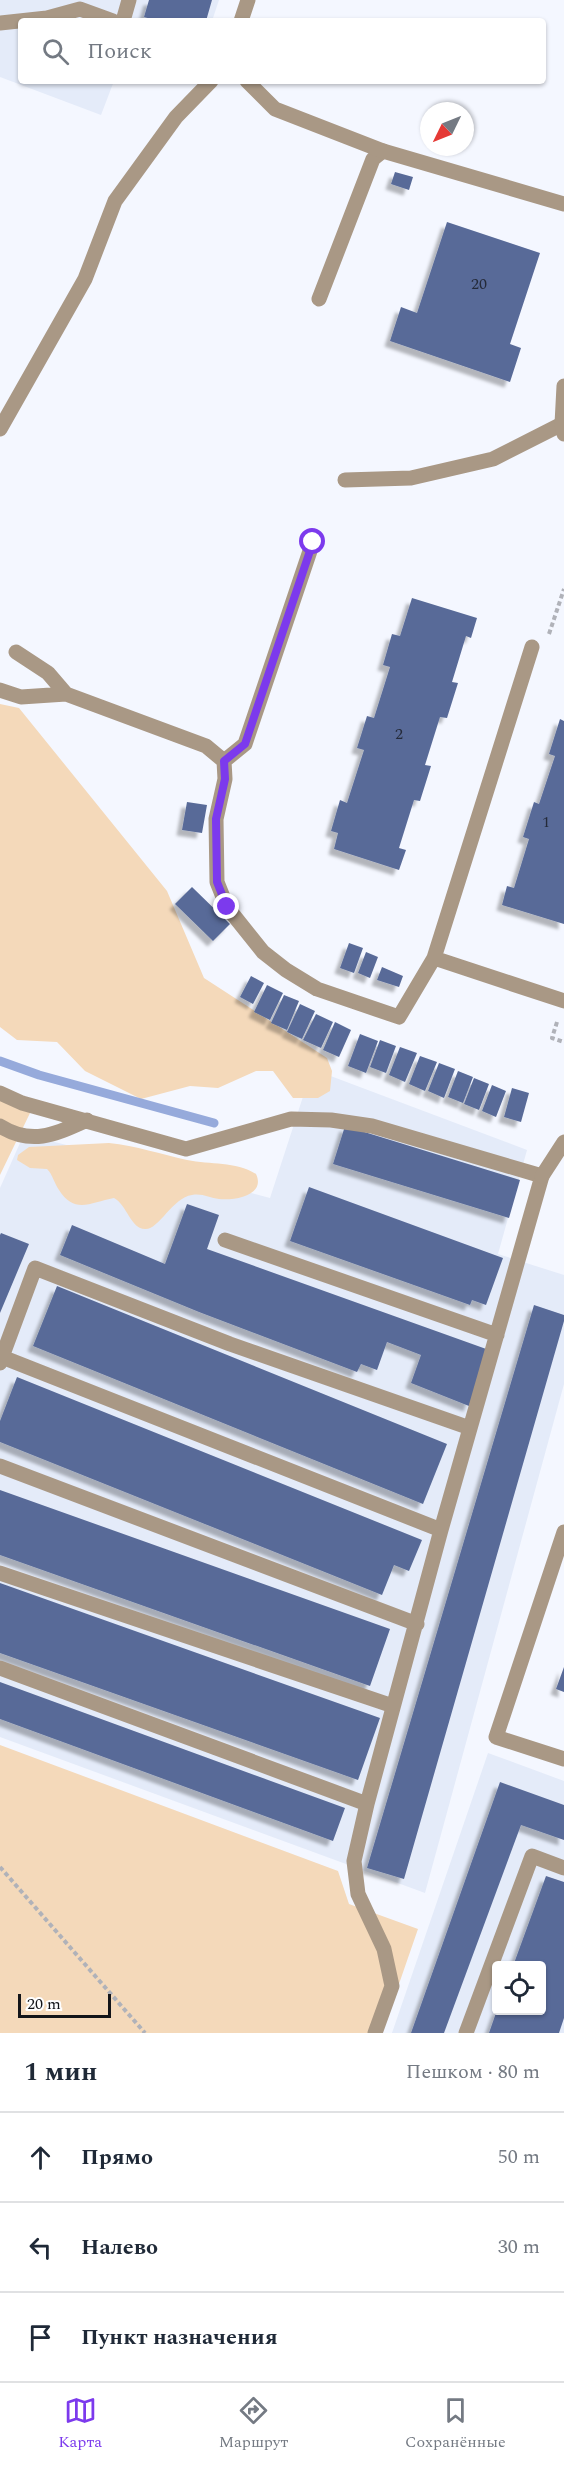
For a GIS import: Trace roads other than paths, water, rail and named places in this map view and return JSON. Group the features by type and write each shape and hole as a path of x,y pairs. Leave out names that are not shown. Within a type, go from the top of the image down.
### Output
{"street":[{"path":"65,0 80,9 105,18"},
{"path":"124,18 129,0"},
{"path":"242,18 248,0"},
{"path":"47,18 80,9"},
{"path":"0,15 18,18"},
{"path":"0,23 18,21"},
{"path":"0,429 85,279 115,201 176,117 209,84"},
{"path":"250,84 275,109 382,151 564,204"},
{"path":"319,299 373,159 382,151"},
{"path":"345,480 411,478 493,459 563,429 564,386"},
{"path":"224,761 245,744 313,542"},
{"path":"0,690 21,697 66,694 206,746 224,761 225,779 216,819 217,882 227,907 263,951 316,989 399,1017 434,958 532,647"},
{"path":"16,652 48,674 66,694"},
{"path":"434,958 564,1001"},
{"path":"0,1093 22,1103 186,1149 291,1119 331,1120 372,1126 542,1176"},
{"path":"0,1126 15,1135 53,1136 87,1120"},
{"path":"375,2033 392,1986 384,1949 358,1894 354,1861 367,1804 441,1530 542,1176 564,1142"},
{"path":"225,1240 497,1335"},
{"path":"441,1530 1,1360 35,1268 230,1344 470,1428"},
{"path":"0,1466 417,1624"},
{"path":"564,1532 496,1737 564,1759"},
{"path":"0,1573 393,1706"},
{"path":"0,1668 367,1804"},
{"path":"466,2033 532,1856 564,1868"}],"waterway":[{"path":"0,1061 39,1075 214,1123"}]}
